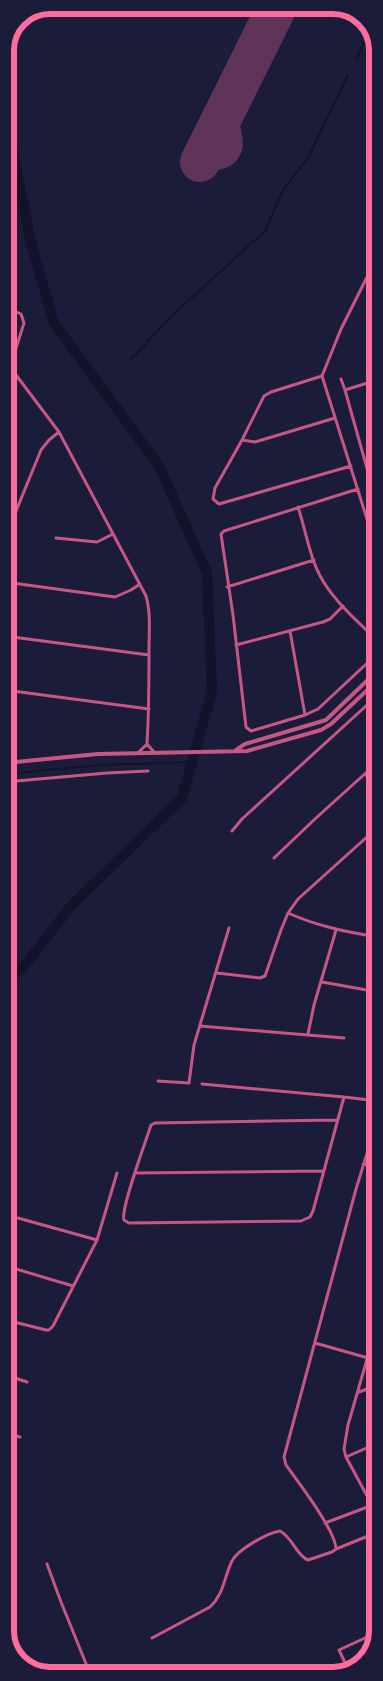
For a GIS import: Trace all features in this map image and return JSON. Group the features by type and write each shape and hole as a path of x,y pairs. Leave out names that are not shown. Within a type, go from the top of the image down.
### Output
{"street":[{"path":"369,273 341,329 322,376 369,526"},
{"path":"14,311 21,314 24,323 14,354"},
{"path":"14,372 59,432 140,584 149,607 147,744 138,753"},
{"path":"14,382 17,376"},
{"path":"322,376 264,396 215,488 213,499 219,504 351,466"},
{"path":"341,379 369,476"},
{"path":"344,390 369,382"},
{"path":"242,440 255,442 335,418"},
{"path":"14,516 41,450 59,432"},
{"path":"358,489 224,530 221,534 246,727 248,730 251,731 305,715 322,706 369,662"},
{"path":"298,508 314,560 323,581 343,606 369,632"},
{"path":"56,538 97,542 113,534"},
{"path":"227,587 314,560"},
{"path":"14,583 116,597 140,584"},
{"path":"236,645 330,619 343,606"},
{"path":"290,631 305,715"},
{"path":"14,637 149,655"},
{"path":"236,750 246,744 326,720 369,678"},
{"path":"14,762 98,754 247,751 321,730 331,724 369,688"},
{"path":"14,691 149,709"},
{"path":"232,831 242,819 369,703"},
{"path":"147,744 155,753"},
{"path":"274,858 369,770"},
{"path":"14,781 98,773 148,771"},
{"path":"365,774 369,778"},
{"path":"217,973 260,978 265,976 288,913 298,899 369,835"},
{"path":"288,913 336,930 369,936"},
{"path":"158,1081 189,1083 194,1046 229,928"},
{"path":"308,1034 336,930"},
{"path":"322,982 369,990"},
{"path":"200,1026 344,1038"},
{"path":"202,1084 369,1100"},
{"path":"337,1120 155,1123 151,1125 122,1217 129,1223 301,1220 310,1217 344,1097"},
{"path":"336,1549 336,1544 325,1523 286,1465 284,1457 369,1146"},
{"path":"363,1164 369,1166"},
{"path":"135,1173 324,1170"},
{"path":"14,1322 49,1330 53,1326 97,1240 117,1173"},
{"path":"18,1218 97,1240"},
{"path":"14,1268 73,1286"},
{"path":"315,1343 368,1358"},
{"path":"369,1354 345,1438 344,1449 346,1457 369,1499"},
{"path":"14,1378 27,1382"},
{"path":"359,1392 369,1388"},
{"path":"14,1435 20,1437"},
{"path":"346,1457 369,1447"},
{"path":"325,1523 369,1506"},
{"path":"152,1638 216,1601 225,1584 232,1560 262,1538 280,1531 286,1534 302,1557 308,1560 369,1536"},
{"path":"47,1564 88,1667"},
{"path":"346,1665 339,1650 369,1636"}],"waterway":[{"path":"356,60 367,36"},
{"path":"147,342 178,310 265,231 283,190 308,158 348,75"},
{"path":"14,158 31,243 54,323 159,466 207,573 212,691 182,798 71,906 22,969 14,974"},
{"path":"131,359 145,345"},
{"path":"14,773 101,765 192,762"}],"taxiway":[{"path":"239,85 232,118 234,149 226,159 213,162 202,154 199,140 239,85 248,67"}],"runway":[{"path":"200,162 274,14"}]}
